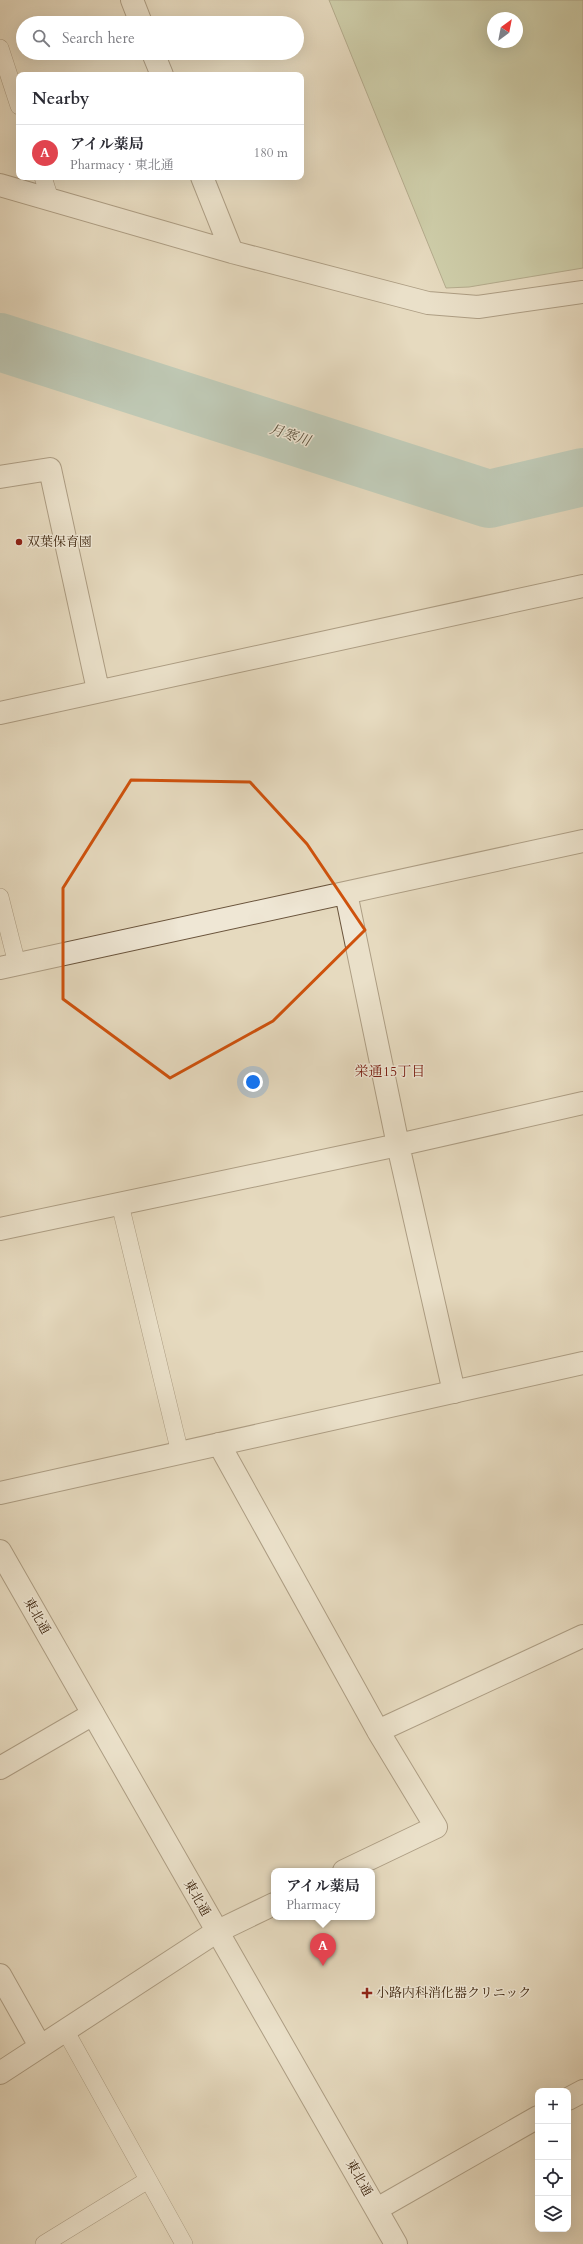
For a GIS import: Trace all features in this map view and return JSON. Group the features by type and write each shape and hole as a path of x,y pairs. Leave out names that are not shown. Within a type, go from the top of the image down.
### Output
{"street":[{"path":"132,0 138,16"},
{"path":"156,60 161,72"},
{"path":"203,180 232,252"},
{"path":"0,185 232,252 428,303 478,307 583,292"},
{"path":"0,477 50,469 98,690"},
{"path":"0,713 98,690 583,586"},
{"path":"9,966 583,841"},
{"path":"346,893 398,1145 454,1392"},
{"path":"0,1229 398,1145 583,1103"},
{"path":"0,1493 583,1364"},
{"path":"219,1444 378,1731 436,1827 350,1868"},
{"name":"東北通","path":"0,1551 216,1932 377,2209 390,2241"},
{"path":"378,1731 583,1636"},
{"path":"0,1768 93,1714"},
{"path":"0,2073 216,1932 271,1905"},
{"path":"0,1975 40,2046"},
{"path":"571,2097 583,2091"},
{"path":"377,2209 535,2118"}],"lane":[{"path":"0,48 16,97"},
{"path":"43,180 50,199"},
{"path":"0,897 9,966"},
{"path":"120,1204 180,1453"},
{"path":"65,2030 184,2244"},
{"path":"44,2244 148,2180"}],"highlighted area":[{"path":"131,780 250,782 307,844 365,930 273,1021 170,1078 63,999 63,888"}],"green space":[{"path":"329,0 583,0 583,268 469,287 446,288"}],"waterway":[{"name":"月寒川","path":"0,342 489,499 583,477"}],"place":[{"name":"双葉保育園","path":"19,542"},
{"name":"アイル薬局","path":"323,1966"},
{"name":"小路内科消化器クリニック","path":"367,1993"}],"district":[{"name":"栄通15丁目","path":"390,1071"}]}
